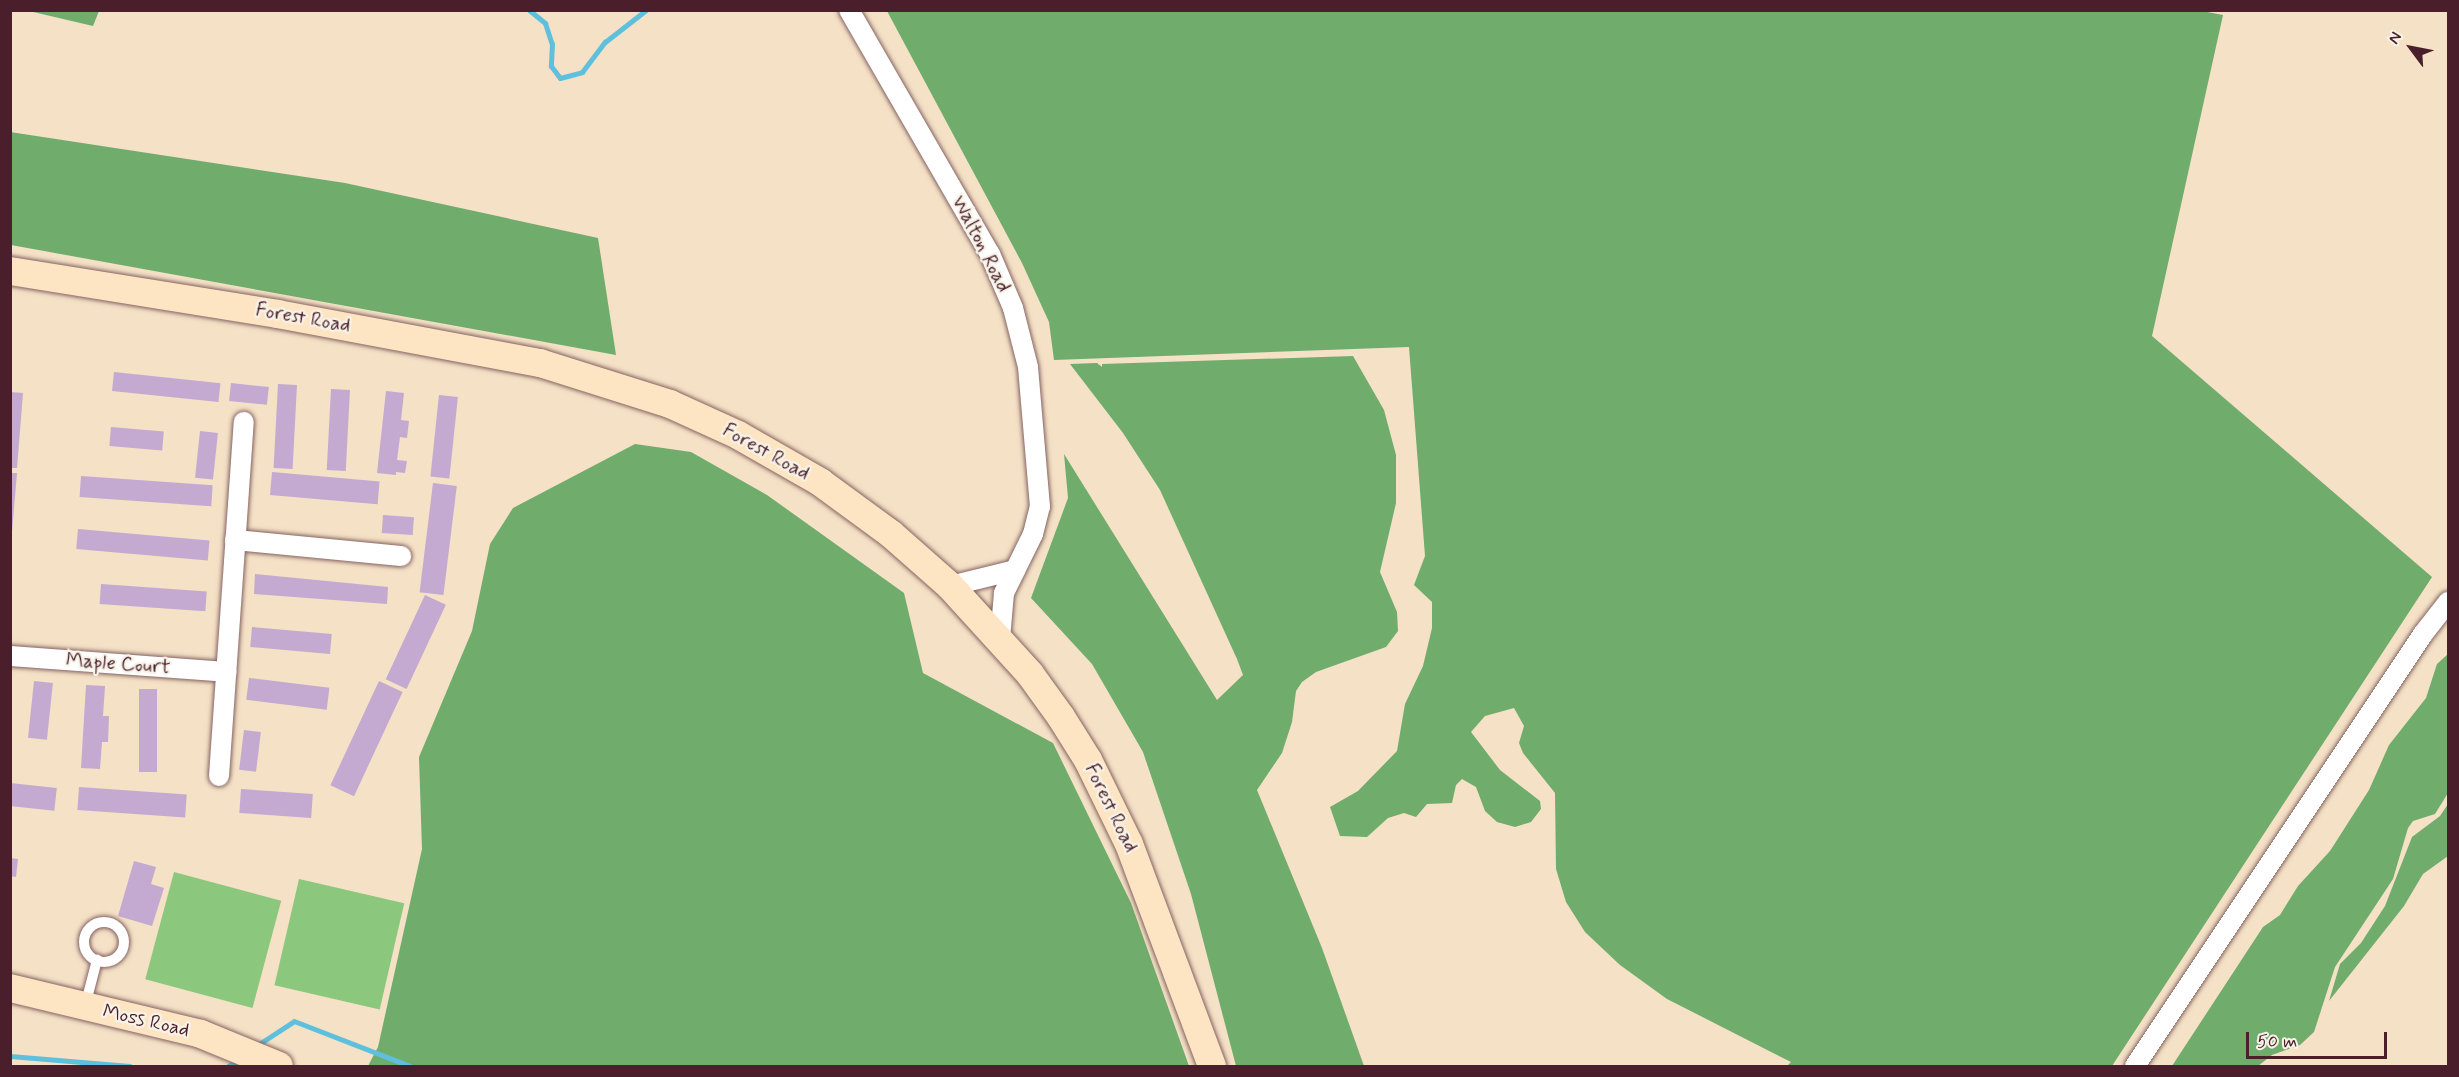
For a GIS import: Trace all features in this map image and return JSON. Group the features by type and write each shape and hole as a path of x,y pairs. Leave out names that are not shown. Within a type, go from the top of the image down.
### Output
{"street":[{"name":"Walton Road","path":"849,10 990,254 1012,308 1028,367 1040,489 1033,534 1001,603 1000,639"},
{"name":"Forest Road","path":"16,278 445,344 540,363 626,389 702,418 798,468 891,534 950,586 1000,639 1061,717 1100,783 1157,911 1212,1066"},
{"path":"219,776 244,422"},
{"path":"236,540 401,556"},
{"path":"950,586 1015,570"},
{"path":"2135,1066 2423,634 2448,602"},
{"name":"Maple Court","path":"10,656 226,672"},
{"name":"Moss Road","path":"10,988 201,1035 256,1057"}],"lane":[{"path":"85,1007 97,960"}],"green space":[{"path":"99,10 93,26 29,11"},
{"path":"887,11 2202,11 2223,15 2152,336 2432,577 2112,1066 1787,1066 1791,1062 1667,999 1620,965 1585,932 1566,902 1556,869 1555,793 1523,753 1519,743 1524,726 1514,708 1485,716 1471,732 1500,770 1540,801 1541,809 1531,822 1515,827 1497,822 1485,811 1476,787 1462,779 1456,785 1452,803 1427,804 1416,817 1404,813 1388,818 1367,837 1340,836 1330,807 1358,791 1397,751 1405,704 1423,666 1432,628 1432,602 1414,585 1425,556 1409,347 1054,360 1049,322 1022,263"},
{"path":"10,132 345,183 598,238 616,355 11,245"},
{"path":"1353,356 1384,410 1396,455 1396,503 1380,572 1397,612 1398,631 1386,647 1316,672 1302,682 1296,691 1292,722 1282,753 1257,790 1322,948 1364,1066 1236,1066 1191,894 1143,752 1092,664 1031,598 1068,498 1064,454 1217,700 1243,675 1237,659 1160,490 1123,433 1070,364 1097,363 1102,367 1102,364"},
{"path":"635,444 691,452 767,495 904,593 923,673 1053,743 1131,903 1189,1066 368,1066 378,1047 422,849 419,757 472,631 490,544 513,508"},
{"path":"2448,654 2448,793 2435,814 2413,821 2408,828 2393,879 2335,967 2314,1032 2300,1045 2272,1055 2258,1066 2172,1066 2263,927 2280,915 2298,886 2330,851 2369,790 2389,745 2426,698 2437,664"},
{"path":"2448,804 2448,856 2423,874 2404,906 2329,1001 2340,964 2361,943 2385,906 2412,837 2440,816"},
{"path":"174,872 281,901 252,1008 145,979"},
{"path":"299,879 404,903 380,1010 274,985"}],"building":[{"path":"114,372 220,383 218,402 112,391"},
{"path":"231,383 269,387 267,405 229,401"},
{"path":"278,384 297,385 293,469 274,468"},
{"path":"331,389 350,390 346,471 327,470"},
{"path":"386,391 404,393 401,420 409,421 407,438 400,437 397,460 407,461 405,473 396,472 396,475 377,473"},
{"path":"10,392 23,393 17,468 10,468"},
{"path":"439,395 458,397 449,479 430,477"},
{"path":"111,427 164,432 162,451 109,446"},
{"path":"200,431 218,433 213,480 195,478"},
{"path":"272,472 380,481 378,504 270,495"},
{"path":"10,473 17,473 12,532 10,532"},
{"path":"81,476 213,485 211,506 80,497"},
{"path":"433,483 457,486 443,595 420,592"},
{"path":"383,515 414,517 413,535 382,533"},
{"path":"78,529 209,541 208,560 76,549"},
{"path":"255,574 388,587 387,604 254,594"},
{"path":"101,584 207,591 205,611 100,604"},
{"path":"425,595 446,605 407,689 386,679"},
{"path":"252,627 332,634 330,654 250,647"},
{"path":"249,678 329,688 327,710 246,700"},
{"path":"34,681 53,683 47,740 28,738"},
{"path":"379,681 403,692 354,796 330,785"},
{"path":"86,685 105,686 103,716 109,716 108,742 102,742 100,769 81,768"},
{"path":"139,689 157,689 157,772 139,772"},
{"path":"244,730 261,732 256,772 239,770"},
{"path":"10,783 57,788 54,811 10,806"},
{"path":"79,787 187,795 185,817 77,810"},
{"path":"241,789 313,794 311,818 239,813"},
{"path":"10,858 18,859 16,877 10,876"},
{"path":"134,861 156,867 151,884 164,888 152,926 118,916"}],"waterway":[{"path":"529,10 545,23 552,44 551,66 560,78 582,72 605,42 646,10"},
{"path":"256,1046 294,1021 410,1066"},
{"path":"10,1056 130,1066"},
{"path":"228,1066 239,1059"}]}
